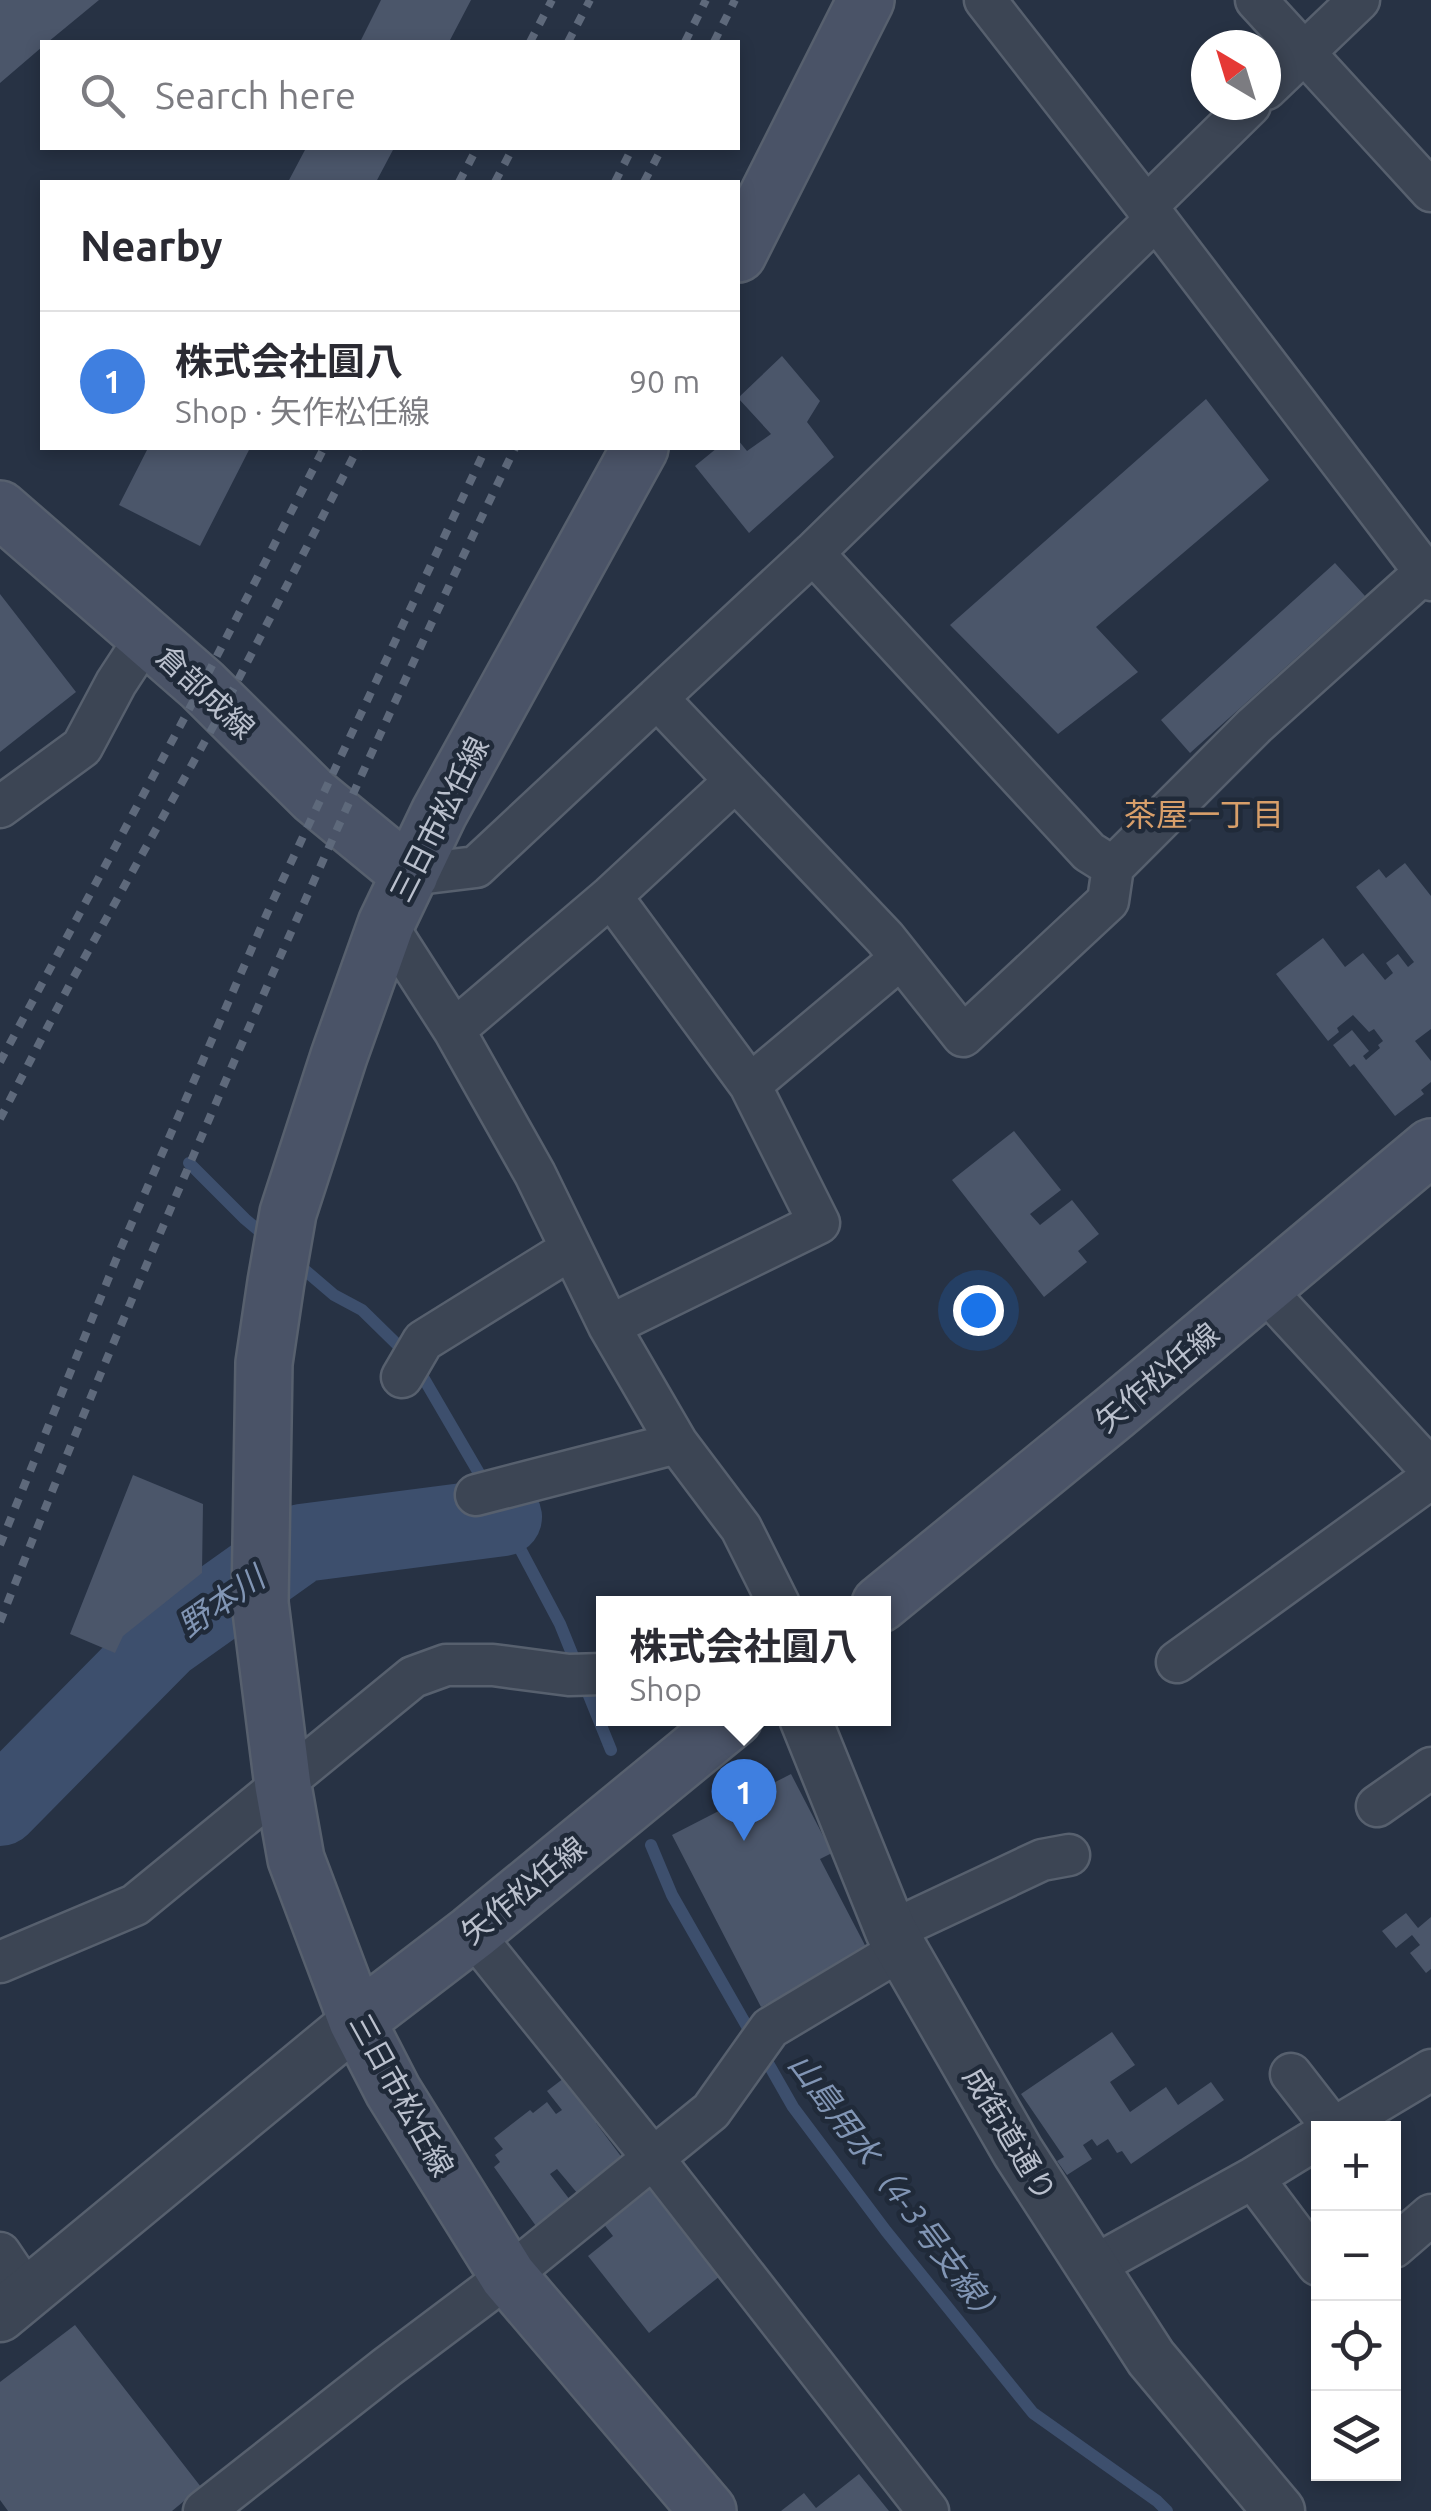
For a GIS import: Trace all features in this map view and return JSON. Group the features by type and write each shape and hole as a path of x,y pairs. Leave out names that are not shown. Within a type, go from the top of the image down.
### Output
{"main road":[{"path":"740,250 866,0"},
{"name":"三日市松任線","path":"639,450 449,796 386,924 339,1056 288,1213 264,1363 260,1603 296,1859 357,2021 393,2091 508,2276 708,2511"},
{"name":"倉部成線","path":"0,509 202,685 314,796 410,875"},
{"name":"矢作松任線","path":"890,1596 1431,1147"},
{"name":"矢作松任線","path":"357,2021 472,1933 723,1726"}],"street":[{"path":"657,698 901,958 963,1036 1108,901 1113,867 1254,726 1428,576 985,0"},
{"path":"1256,0 1431,191"},
{"path":"1281,74 1359,0"},
{"path":"410,875 476,867 813,553 1151,213 1236,120"},
{"path":"813,553 1089,852 1113,867"},
{"path":"0,807 82,747 116,682 146,637"},
{"path":"454,1030 610,896 736,780"},
{"path":"609,1326 819,1222 750,1085 610,896"},
{"path":"386,924 454,1030 535,1174 609,1326 677,1443 742,1528 774,1596"},
{"path":"750,1085 901,958"},
{"path":"402,1376 422,1341 571,1249"},
{"path":"1264,1289 1431,1470"},
{"path":"489,1492 677,1443"},
{"path":"1177,1662 1431,1478"},
{"path":"0,1962 135,1905 413,1678 446,1665 590,1674"},
{"name":"成街道通り","path":"808,1726 896,1940 1018,2152 1151,2358 1279,2511"},
{"path":"1377,1806 1431,1768"},
{"path":"204,2511 508,2276 711,2111 759,2043 896,1940 1042,1860 1069,1854"},
{"path":"472,1933 928,2511"},
{"path":"9,2287 357,2021"},
{"path":"1346,2121 1431,2070"},
{"path":"1290,2074 1328,2121"},
{"path":"1092,2268 1311,2142"},
{"path":"1253,2178 1311,2256"},
{"path":"1401,2241 1431,2215"}],"building":[{"path":"0,0 99,0 50,40 40,40 40,49 0,83"},
{"path":"381,0 471,0 450,40 361,40"},
{"path":"305,150 393,150 377,180 289,180"},
{"path":"782,356 820,401 807,422 834,457 749,533 695,466 715,450 740,450 740,442 747,451 771,434 740,396"},
{"path":"1206,399 1269,480 1096,627 1138,672 1058,734 950,625"},
{"path":"147,450 249,450 200,546 119,505"},
{"path":"1335,563 1365,596 1190,753 1161,720"},
{"path":"0,594 76,692 0,752"},
{"path":"1405,863 1431,896 1431,1029 1415,1041 1431,1061 1431,1082 1421,1090 1424,1094 1395,1116 1354,1064 1350,1067 1333,1045 1352,1030 1369,1051 1363,1056 1366,1060 1383,1041 1374,1029 1369,1032 1353,1015 1328,1041 1276,974 1323,938 1345,967 1363,953 1385,980 1393,973 1386,963 1398,954 1408,967 1414,962 1356,887 1379,869 1386,878"},
{"path":"1014,1131 1061,1190 1030,1214 1040,1225 1072,1200 1099,1234 1078,1251 1087,1262 1044,1297 952,1180"},
{"path":"133,1475 203,1504 202,1573 123,1636 115,1653 70,1634"},
{"path":"791,1774 832,1853 820,1859 868,1951 761,2007 672,1835"},
{"path":"1406,1913 1418,1928 1431,1917 1431,1969 1426,1973 1410,1953 1420,1945 1412,1935 1396,1948 1382,1931"},
{"path":"1112,2032 1135,2065 1110,2082 1130,2112 1166,2087 1178,2105 1211,2082 1224,2100 1131,2164 1108,2139 1097,2146 1092,2139 1083,2145 1092,2159 1067,2175 1057,2161 1064,2157 1021,2094"},
{"path":"568,2075 601,2118 596,2123 623,2159 578,2194 557,2169 550,2174 570,2200 536,2226 494,2167 500,2162 495,2155 503,2149 494,2138 547,2102 556,2114 562,2110 547,2091"},
{"path":"649,2186 720,2276 649,2333 588,2256 613,2236 603,2223"},
{"path":"75,2325 201,2487 172,2511 8,2511 0,2500 0,2382"},
{"path":"859,2474 889,2511 781,2511 804,2493 816,2508"}],"waterway":[{"path":"189,1163 270,1240"},
{"path":"293,1260 334,1295 362,1310 413,1360 490,1492 560,1624 596,1713"},
{"name":"野本川","path":"0,1807 164,1641 302,1543 503,1517"},
{"path":"601,1726 611,1750"},
{"name":"山島用水（4-3号支線）","path":"651,1845 672,1895 793,2107 886,2231 1033,2413 1167,2511"}],"railway":[{"path":"531,40 552,0"},
{"path":"569,40 590,0"},
{"path":"686,40 706,0"},
{"path":"715,40 735,0"},
{"path":"460,180 476,150"},
{"path":"496,180 512,150"},
{"path":"616,180 631,150"},
{"path":"645,180 661,150"},
{"path":"0,1062 323,450"},
{"path":"0,1119 71,982 224,707 357,450"},
{"path":"0,1545 120,1250 269,909 485,450"},
{"path":"0,1622 107,1358 255,1014 514,450"}],"place":[{"name":"株式会社圓八","path":"744,1841"}],"district":[{"name":"茶屋一丁目","path":"1204,814"}]}
